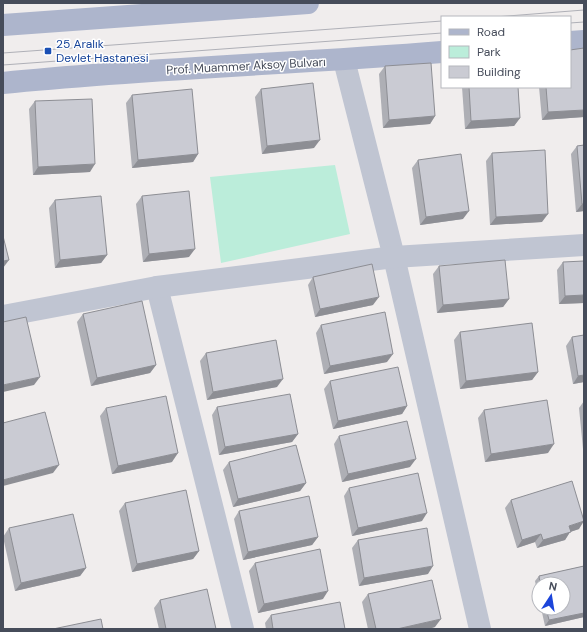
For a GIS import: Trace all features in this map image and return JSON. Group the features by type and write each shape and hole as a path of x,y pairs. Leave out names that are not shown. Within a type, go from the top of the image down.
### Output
{"main road":[{"path":"3,25 295,4"},
{"path":"571,42 584,41"},
{"name":"Prof. Muammer Aksoy Bulvarı","path":"3,83 70,76 344,60 441,52"}],"street":[{"path":"344,60 394,257 480,629"},
{"path":"3,316 157,287 394,257 584,245"},
{"path":"157,287 243,629"}],"green space":[{"path":"335,165 350,234 221,263 210,177"}],"building":[{"path":"584,48 584,110 548,112 546,88 571,88 571,50"},
{"path":"431,63 435,116 389,120 385,66"},
{"path":"313,83 320,140 267,146 261,89"},
{"path":"469,88 518,88 520,118 471,121"},
{"path":"192,89 198,154 138,160 132,95"},
{"path":"92,99 95,164 38,167 35,101"},
{"path":"584,145 584,204 582,204 577,146"},
{"path":"545,150 548,214 496,217 492,153"},
{"path":"461,154 469,211 426,217 418,160"},
{"path":"189,191 195,249 149,254 142,196"},
{"path":"101,196 107,255 60,260 55,200"},
{"path":"3,236 9,260 3,261"},
{"path":"505,260 509,299 443,305 439,266"},
{"path":"584,261 584,295 565,296 563,262"},
{"path":"372,264 379,297 320,309 313,277"},
{"path":"142,301 156,365 97,378 83,314"},
{"path":"385,312 393,354 330,366 321,325"},
{"path":"26,317 40,377 3,385 3,322"},
{"path":"532,323 538,372 466,381 460,332"},
{"path":"584,335 584,375 578,376 572,337"},
{"path":"276,340 283,379 213,392 206,353"},
{"path":"398,367 407,406 338,421 330,381"},
{"path":"290,394 298,434 225,447 217,407"},
{"path":"166,396 178,453 118,466 106,408"},
{"path":"547,400 554,444 491,454 484,410"},
{"path":"45,412 59,465 3,480 3,423"},
{"path":"407,421 416,459 348,474 339,436"},
{"path":"296,445 306,483 238,499 229,462"},
{"path":"418,473 427,513 358,528 349,488"},
{"path":"572,481 584,521 569,526 571,532 543,540 541,534 522,540 511,500"},
{"path":"186,490 199,551 137,564 125,503"},
{"path":"309,496 318,537 248,552 239,511"},
{"path":"73,514 86,568 21,583 9,528"},
{"path":"427,528 433,566 364,578 358,540"},
{"path":"320,549 328,591 264,604 255,563"},
{"path":"584,566 584,613 571,616 571,576 539,576"},
{"path":"432,580 441,619 397,629 376,629 368,594"},
{"path":"207,589 216,629 166,629 160,600"},
{"path":"340,602 345,629 273,629 271,615"},
{"path":"548,616 569,616 549,620"},
{"path":"101,619 103,629 53,629"}],"tram line":[{"path":"508,16 584,10"},
{"path":"3,53 441,21"},
{"path":"571,23 584,22"},
{"path":"3,65 441,33"}],"place":[{"name":"25 Aralık Devlet Hastanesi","path":"48,51"}]}
